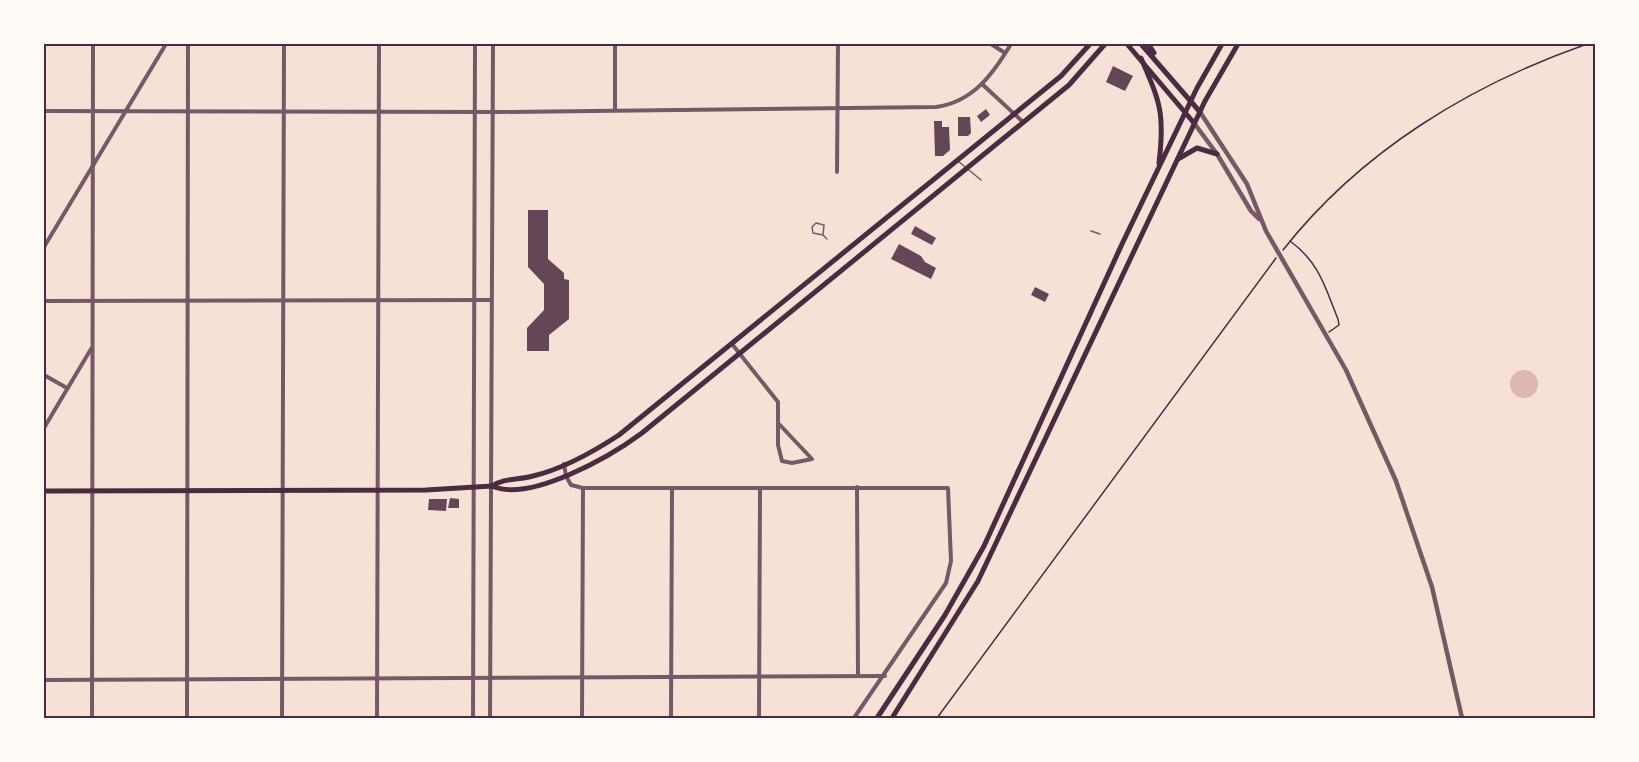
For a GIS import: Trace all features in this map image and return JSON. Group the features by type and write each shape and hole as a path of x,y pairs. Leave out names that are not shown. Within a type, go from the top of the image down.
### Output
{"main road":[{"path":"492,486 500,490 517,488 566,476 626,445 1069,85 1105,44"},
{"path":"1127,44 1141,57 1194,123"},
{"path":"1141,44 1200,112"},
{"path":"1149,44 1159,63"},
{"path":"877,718 945,615 984,546 1186,111 1222,44"},
{"path":"892,718 978,581 1194,123 1220,72 1238,44"},
{"path":"44,491 474,488 534,476 564,464 619,435 1061,76 1089,45"},
{"path":"1141,57 1155,86 1161,107 1163,128 1159,169"},
{"path":"1177,160 1197,148 1217,154"}],"street":[{"path":"92,718 93,44"},
{"path":"44,247 166,44"},
{"path":"187,718 188,44"},
{"path":"282,718 284,44"},
{"path":"377,718 379,44"},
{"path":"473,718 475,44"},
{"path":"490,718 493,44"},
{"path":"615,44 615,110"},
{"path":"837,172 838,44"},
{"path":"991,44 1005,53"},
{"path":"44,111 475,112 949,105 972,94 1011,44"},
{"path":"982,84 1024,122"},
{"path":"1200,112 1246,184 1259,219 1346,370 1396,481 1432,587 1462,718"},
{"path":"1194,123 1217,154 1251,211 1259,219"},
{"path":"44,301 491,300"},
{"path":"732,344 778,402 778,445 782,461 792,463 812,459 779,424"},
{"path":"44,428 92,347"},
{"path":"44,375 67,388"},
{"path":"564,464 566,476 576,488 948,488 950,572 946,583 885,676 854,718"},
{"path":"857,487 858,675"},
{"path":"582,718 583,488"},
{"path":"671,718 672,488"},
{"path":"759,718 760,488"},
{"path":"44,680 885,676"}],"lane":[{"path":"958,160 981,180"},
{"path":"823,235 824,225 816,223 812,227 813,233 823,235 827,239"},
{"path":"1091,231 1100,234"}],"path":[{"path":"937,718 1290,240 1350,180 1416,127 1452,104 1525,66 1587,44"},
{"path":"1290,240 1313,261 1338,319 1339,325 1325,334"}],"shaded area":[{"path":"1524,370 1534,374 1538,384 1534,394 1524,398 1514,394 1510,384 1514,374"}],"building":[{"path":"1113,66 1133,76 1125,91 1106,82"},
{"path":"986,109 990,115 981,122 977,116"},
{"path":"958,117 970,117 971,133 968,136 958,136"},
{"path":"934,121 942,121 942,127 949,127 950,150 943,156 935,156"},
{"path":"528,210 548,210 548,259 564,273 564,279 569,280 569,319 549,335 549,351 527,351 527,328 544,310 544,284 528,267"},
{"path":"915,226 936,238 932,245 911,234"},
{"path":"899,244 921,256 925,262 936,268 931,279 891,259"},
{"path":"1035,287 1049,294 1045,302 1031,295"},
{"path":"450,498 459,499 459,508 448,508"},
{"path":"429,499 447,499 446,511 428,510"}]}
